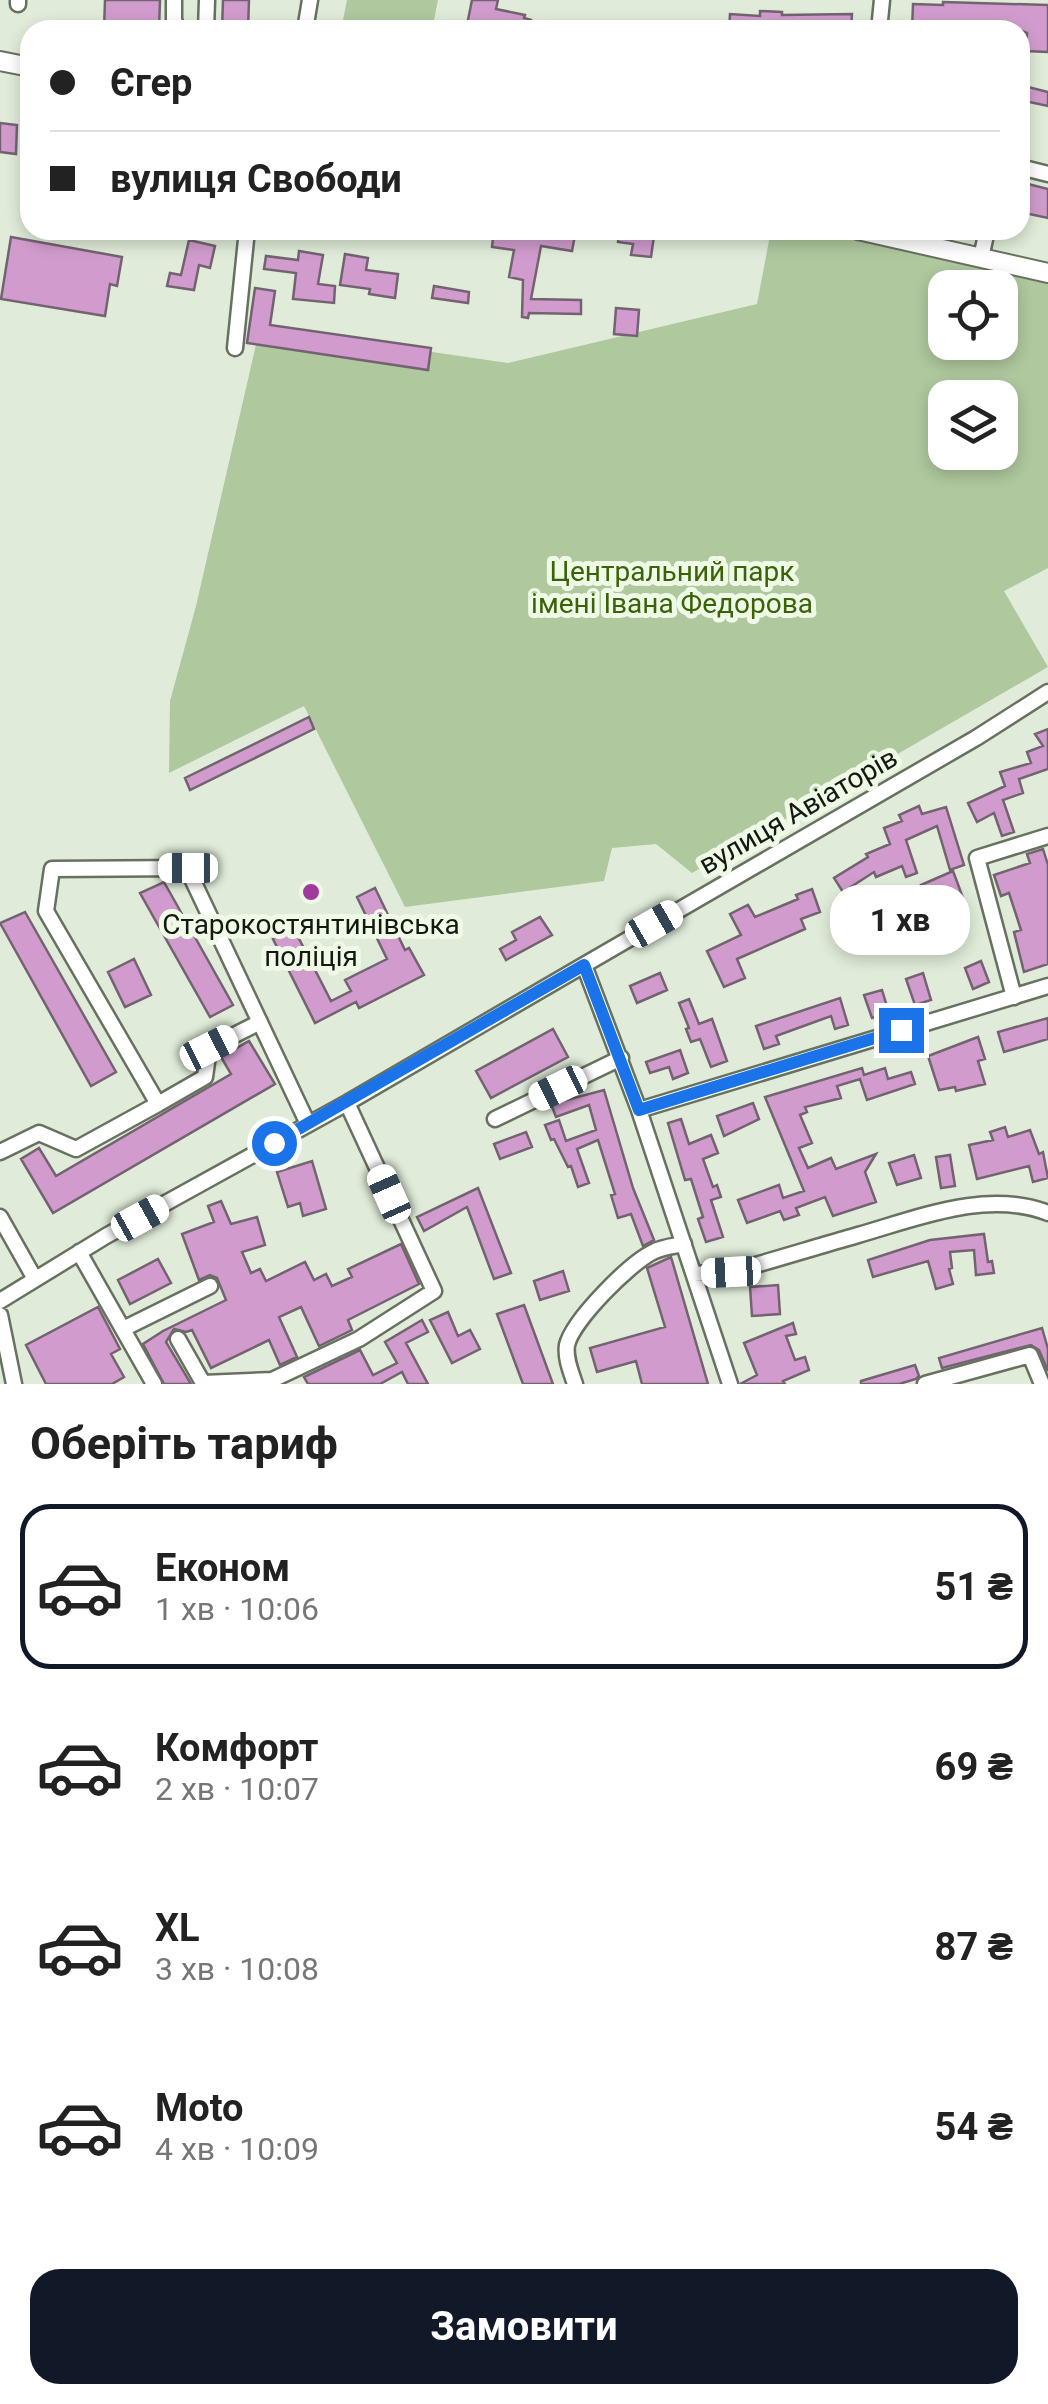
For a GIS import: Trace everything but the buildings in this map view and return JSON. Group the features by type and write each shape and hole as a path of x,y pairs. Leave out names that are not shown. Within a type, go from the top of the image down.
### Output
{"main road":[{"path":"904,240 1048,273"}],"street":[{"path":"234,348 247,240"},
{"path":"981,258 985,240"},
{"name":"вулиця Авіаторів","path":"0,1301 80,1252 348,1103 1048,692"},
{"path":"1014,997 976,858 1048,836"},
{"path":"158,1104 46,911 52,869 188,868 308,1124"},
{"path":"584,965 621,1058 730,1384"},
{"path":"639,1110 1048,986"},
{"path":"0,1152 39,1133 76,1149 205,1077 209,1048 260,1022"},
{"path":"496,1119 621,1058"},
{"path":"178,1340 203,1383 272,1380 359,1338 434,1291 348,1103"},
{"path":"694,1274 731,1272 950,1209 991,1204 1032,1207 1048,1214"},
{"path":"0,1217 36,1279"},
{"path":"574,1384 566,1357 576,1326 636,1262 656,1250 684,1244"},
{"path":"80,1252 154,1384"},
{"path":"122,1329 210,1286"},
{"path":"0,1315 14,1384"},
{"path":"925,1384 1030,1355 1042,1384"}],"green space":[{"path":"347,0 438,0 434,20 343,20"},
{"name":"Центральний парк імені Івана Федорова","path":"769,240 870,240 995,270 928,270 928,360 1018,360 1018,276 1048,284 1048,568 1004,591 1048,667 692,873 656,844 612,848 604,881 405,907 304,706 169,773 170,701 196,606 260,327 508,363 757,304"}],"place":[{"name":"Старокостянтинівська поліція","path":"311,892"}],"route":[{"path":"274,1143 584,965 639,1110 901,1030"}]}
